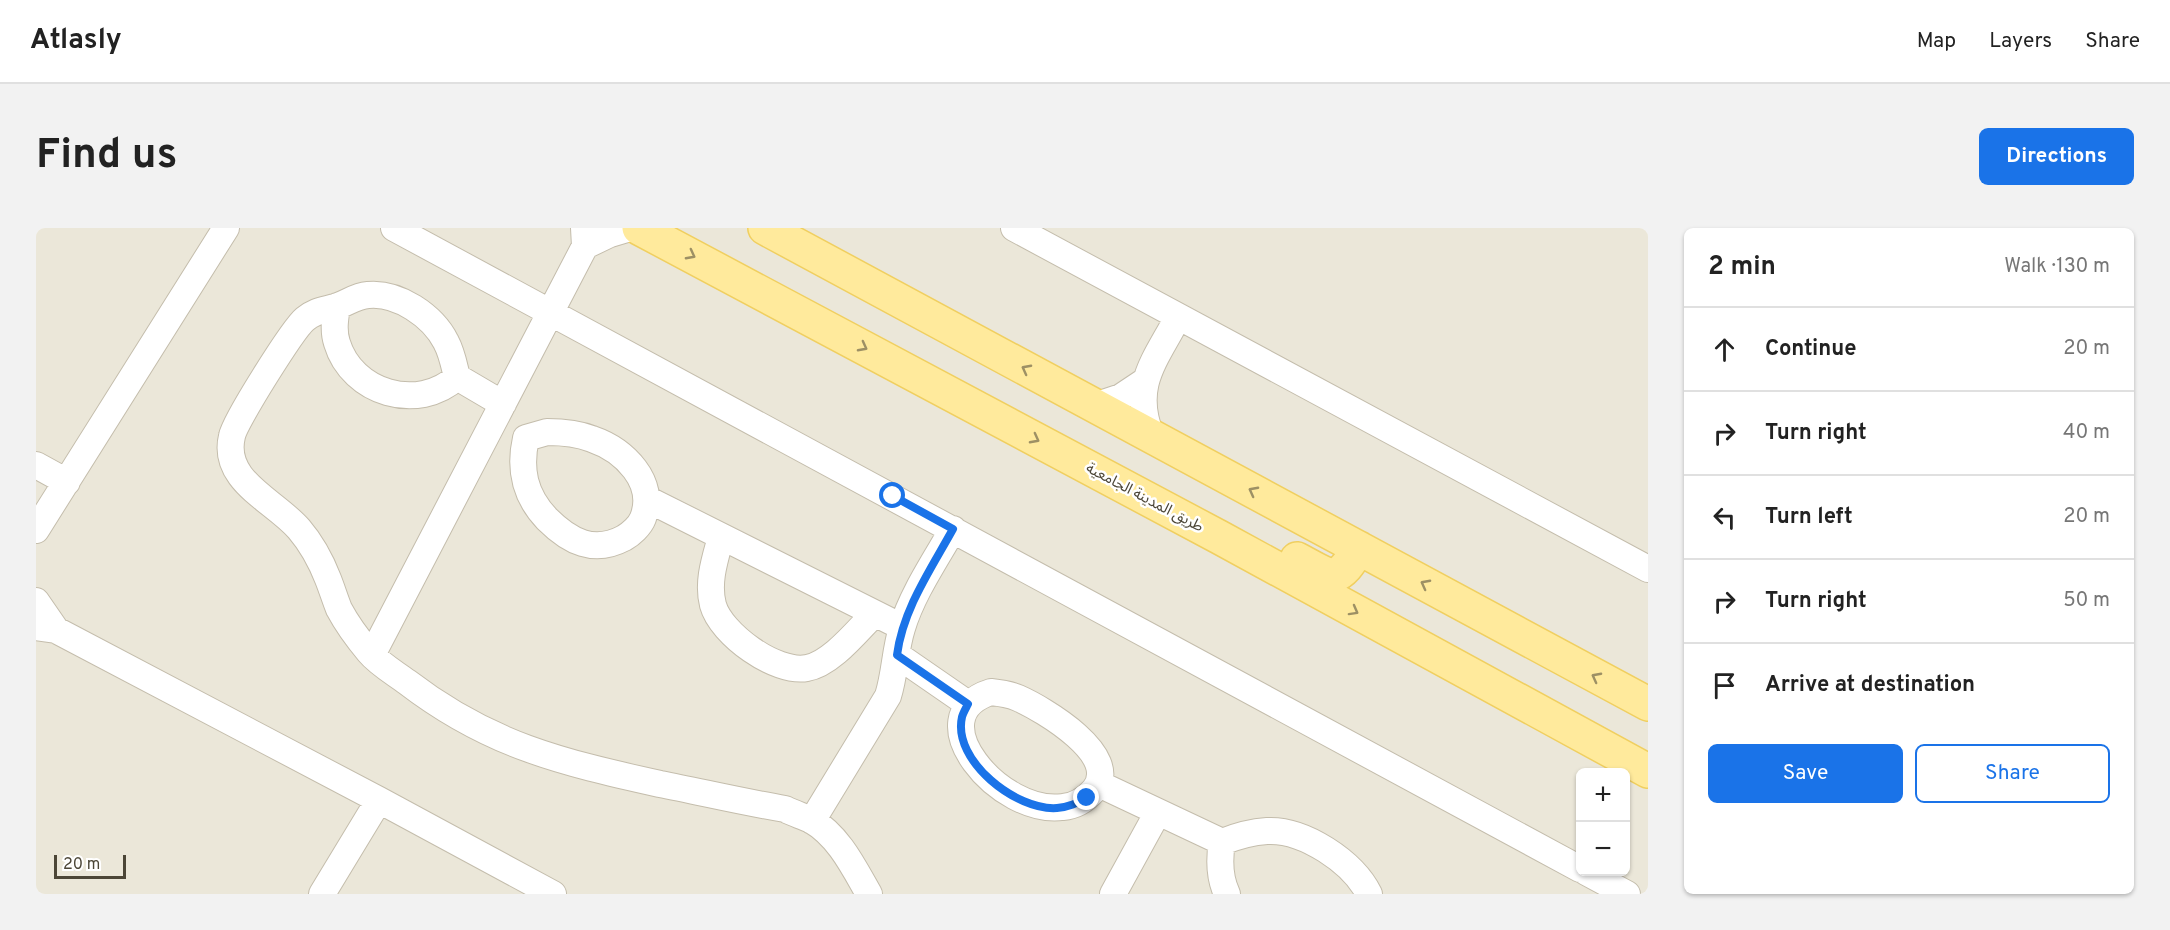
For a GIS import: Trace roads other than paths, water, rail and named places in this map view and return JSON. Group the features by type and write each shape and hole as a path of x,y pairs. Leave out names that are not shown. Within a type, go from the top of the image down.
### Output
{"main road":[{"name":"طريق المدينة الجامعية","path":"639,228 1219,537 1648,771"},
{"path":"765,228 1648,704"},
{"path":"1219,537 1236,532 1248,533 1327,575 1337,575 1345,571 1359,548"}],"street":[{"path":"36,531 226,228"},
{"path":"394,228 1576,866"},
{"path":"372,655 551,314 585,237 630,228"},
{"path":"1014,228 1648,569"},
{"path":"525,438 457,377 446,341 435,325 420,312 387,297 370,295 353,298 337,306 315,312 297,327 241,416 232,435 231,457 239,477 279,509 316,553 339,608 354,633 372,655 438,706 472,726 544,756 585,768 785,809 812,821 833,838 869,894"},
{"path":"337,306 334,324 336,342 340,351 356,374 373,386 391,394 409,397 428,395 446,388 457,377"},
{"path":"1151,436 1143,409 1145,381 1178,317"},
{"path":"1094,405 1121,397 1145,381"},
{"path":"547,432 571,433 594,439 630,461 642,478 647,499 643,520 630,535 612,544 593,546 574,540 556,528 531,497 524,478 521,458 525,438 547,432"},
{"path":"36,465 67,482"},
{"path":"647,499 902,627"},
{"path":"812,821 888,696 894,676 902,627 908,611 953,529"},
{"path":"721,537 710,589 713,606 721,622 733,635 776,664 799,669 822,663 874,614"},
{"path":"36,601 46,629 379,800 553,894"},
{"path":"897,655 968,704"},
{"path":"992,692 1005,693 1038,708 1079,737 1089,747 1096,757 1099,784 1087,798 1072,806 1054,809 1016,798 999,788 985,775 964,742 961,729 962,716 968,704 979,696 992,692"},
{"path":"1099,784 1222,842 1242,834 1269,831 1297,836 1344,862 1362,880 1369,894"},
{"path":"322,894 379,800"},
{"path":"1113,894 1158,812"},
{"path":"1222,842 1219,863 1227,894"},
{"path":"1593,876 1627,894"}]}
